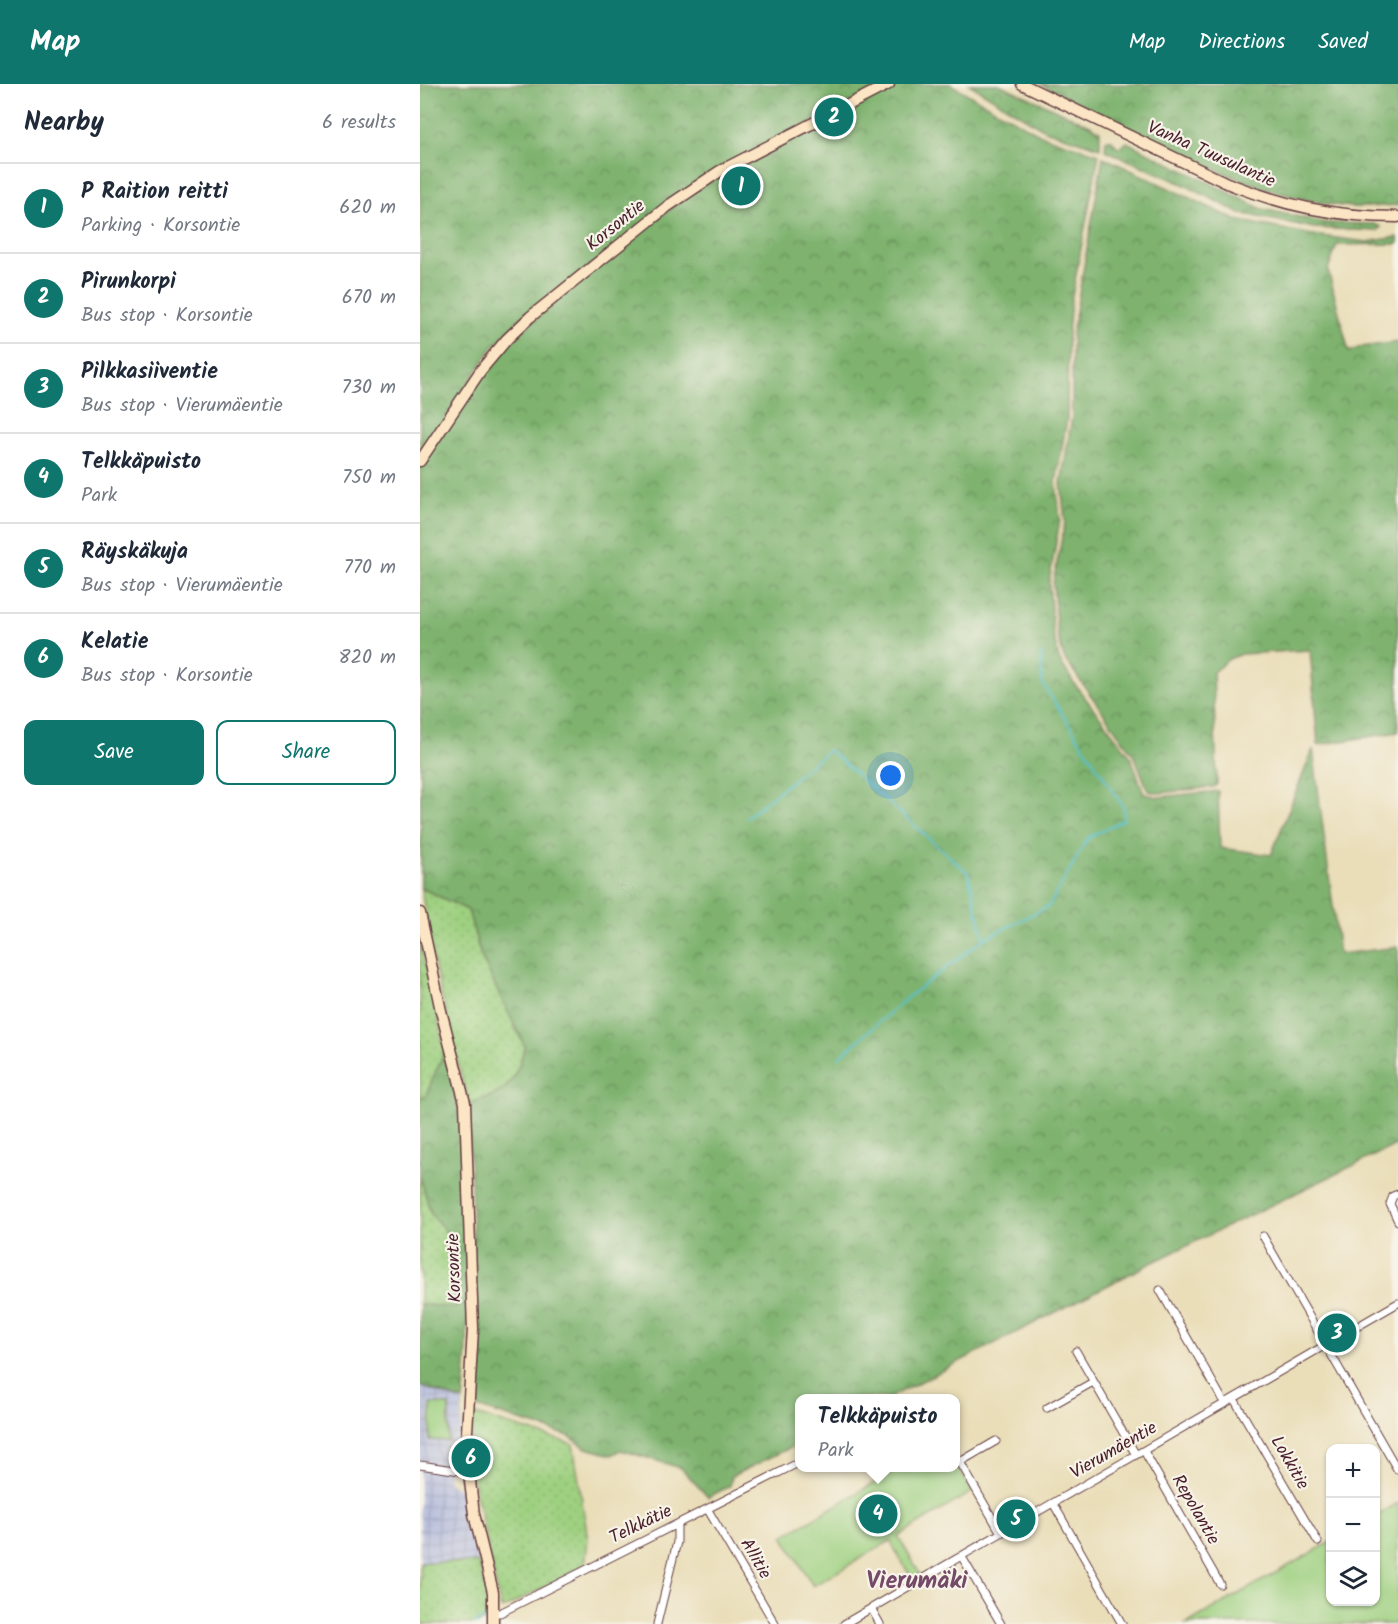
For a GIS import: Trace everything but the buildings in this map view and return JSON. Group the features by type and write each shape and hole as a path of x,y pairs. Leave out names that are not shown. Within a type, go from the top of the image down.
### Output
{"main road":[{"name":"Korsontie","path":"420,461 481,370 507,339 530,317 668,206 720,171 889,84"},
{"name":"Vanha Tuusulantie","path":"1022,84 1227,183 1261,196 1326,213 1398,217"},
{"name":"Korsontie","path":"420,913 441,1011 465,1103 473,1329 466,1449 467,1472 474,1514 493,1592 494,1619"}],"street":[{"path":"1398,1194 1393,1196 1390,1204 1398,1221"},
{"path":"1263,1236 1397,1469"},
{"path":"1160,1290 1225,1404"},
{"name":"Vierumäentie","path":"844,1624 1398,1303"},
{"path":"1076,1351 1136,1455"},
{"path":"1047,1408 1093,1382"},
{"name":"Lokkitie","path":"1233,1399 1318,1542"},
{"path":"960,1458 996,1441"},
{"name":"Repolantie","path":"1144,1451 1220,1584"},
{"path":"960,1462 1001,1533"},
{"path":"420,1465 467,1472"},
{"name":"Telkkätie","path":"494,1619 795,1465"},
{"path":"1053,1503 1122,1624"},
{"name":"Allitie","path":"708,1510 775,1624"},
{"path":"657,1624 677,1542 677,1525"},
{"path":"962,1557 1001,1624"},
{"path":"871,1608 880,1624"}],"shaded area":[{"path":"420,1386 463,1401 459,1451 449,1462 447,1481 460,1490 479,1563 420,1562"}],"green space":[{"path":"420,84 885,84 720,170 519,319 492,348 420,457"},
{"path":"892,84 950,84 1041,135 1099,154 1071,301 1068,334 1067,419 1056,482 1060,520 1049,582 1053,634 1059,659 1073,682 1131,757 1144,794 1159,797 1218,791 1220,848 1271,855 1313,749 1339,954 1398,947 1398,1144 1149,1264 897,1394 795,1394 795,1445 732,1476 730,1486 708,1497 681,1468 621,1450 612,1455 586,1448 569,1436 473,1406 477,1343 468,1103 493,1095 507,1086 513,1079 525,1047 481,956 468,910 421,888 420,467 482,374 508,343 618,248 721,172"},
{"path":"969,84 999,84 1090,125 1100,131 1100,148 1045,130"},
{"path":"1040,84 1398,84 1398,205 1352,207 1270,190 1192,159"},
{"path":"1106,140 1112,140 1118,148 1127,142 1262,209 1326,223 1374,224 1381,227 1377,231 1314,228 1239,213 1185,185 1105,150"},
{"path":"1103,157 1236,220 1313,235 1367,242 1398,237 1398,244 1337,245 1328,270 1349,352 1361,347 1398,342 1398,732 1318,745 1310,650 1241,654 1229,659 1213,672 1217,784 1214,787 1159,793 1148,791 1135,757 1064,658 1057,633 1053,583 1065,522 1061,483 1072,417 1072,334"},
{"path":"421,888 468,910 481,956 525,1047 513,1079 507,1086 493,1095 468,1103 434,964"},
{"path":"420,939 445,1051 425,1098 420,1097"},
{"path":"445,1051 456,1093 463,1157 467,1356 463,1401 420,1386 420,1304 456,1308 455,1242 431,1214 420,1175 420,1097 425,1097"},
{"path":"420,1175 431,1214 455,1242 456,1309 420,1304"},
{"path":"431,1404 449,1405 448,1441 430,1440"},
{"path":"473,1414 573,1444 588,1539 585,1565 505,1608 501,1608 471,1470"},
{"path":"960,1471 972,1492 898,1536 920,1574 912,1579 890,1541 813,1586 783,1536 893,1472"},
{"path":"1398,1503 1398,1624 1186,1624 1326,1544 1326,1606 1380,1606 1380,1514"},
{"path":"420,1562 479,1563 489,1604 489,1618 478,1624 420,1624"}],"waterway":[{"path":"839,1057 909,996 984,939 1049,906 1088,838 1123,820 1124,808 1042,683 1041,653"},
{"path":"747,817 829,750 968,873 984,939"},
{"path":"475,1624 486,1618"}],"place":[{"name":"Pirunkorpi","path":"834,117"},
{"name":"P Raition reitti","path":"741,186"},
{"name":"Pilkkasiiventie","path":"1337,1333"},
{"name":"Kelatie","path":"471,1458"},
{"name":"Telkkäpuisto","path":"878,1514"},
{"name":"Räyskäkuja","path":"1016,1519"}],"district":[{"name":"Vierumäki","path":"917,1581"}]}
